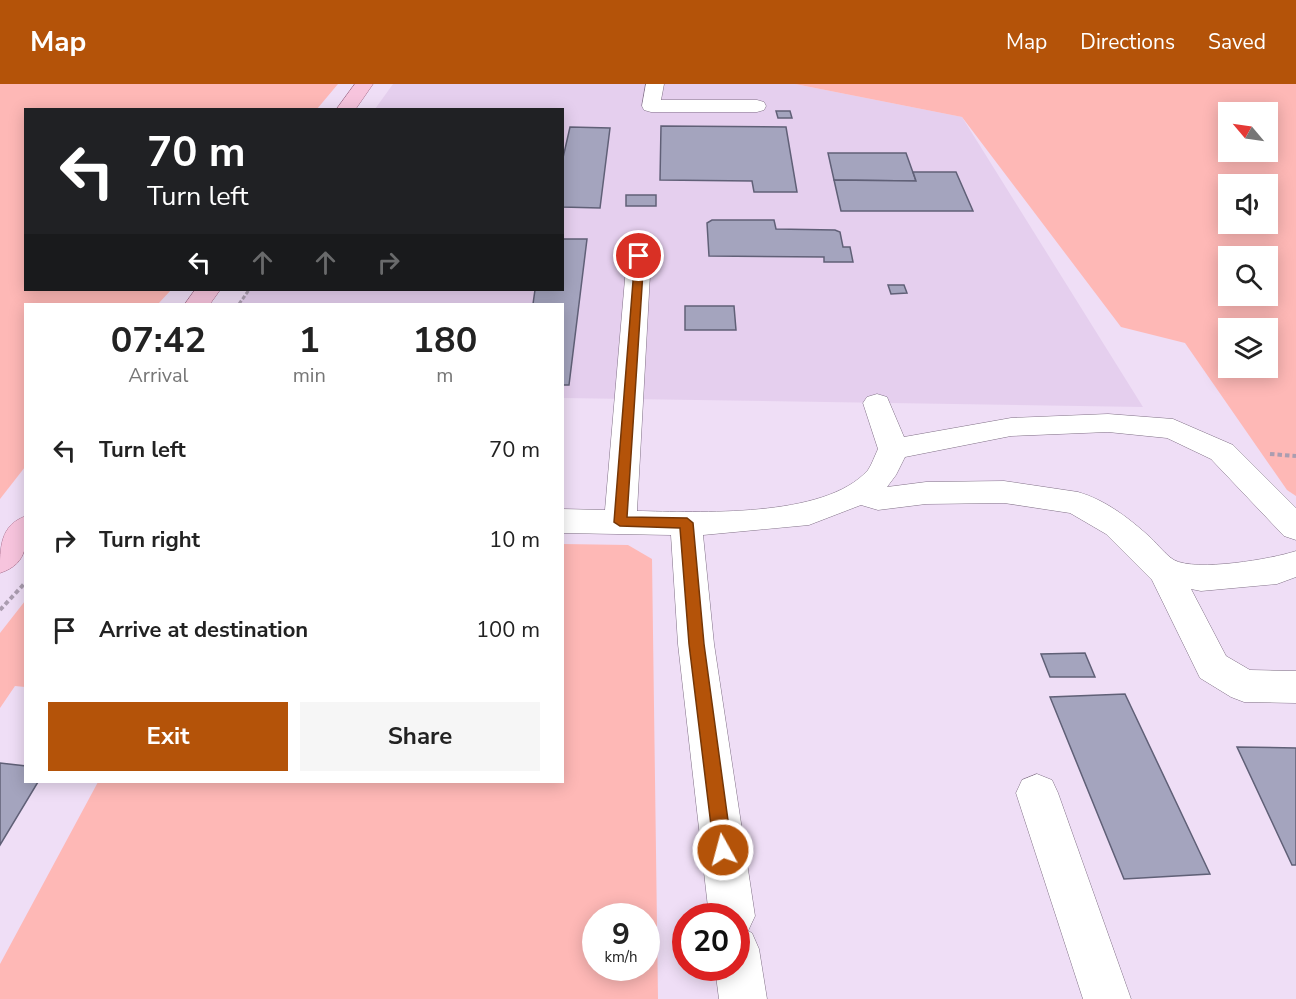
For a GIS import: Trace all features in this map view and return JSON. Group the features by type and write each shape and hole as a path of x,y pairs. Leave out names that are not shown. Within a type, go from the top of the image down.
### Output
{"main road":[{"path":"346,108 364,84"},
{"path":"198,303 207,291"},
{"path":"0,560 24,530"}],"lane":[{"path":"655,84 651,106 757,106"},
{"path":"620,522 639,256"},
{"path":"564,521 713,524 809,514 859,494 881,474 893,449 877,403"},
{"path":"893,449 1011,427 1108,423 1173,429 1222,452 1296,528"},
{"path":"859,494 878,499 926,493 1004,492 1078,503 1117,526 1165,572 1213,667 1244,686 1296,687"},
{"path":"687,523 696,644 730,903"},
{"path":"1165,572 1201,578 1277,571 1296,564"},
{"path":"1037,793 1107,999"},
{"path":"740,981 743,999"}],"path":[{"path":"239,303 248,291"},
{"path":"0,610 24,585"}],"shaded area":[{"path":"0,84 338,84 318,108 24,108 24,291 170,291 159,303 24,303 24,468 0,499"},
{"path":"393,84 795,84 962,117 1143,407 564,398 564,303 240,303 248,291 564,291 564,108 376,108"},
{"path":"795,84 1296,84 1296,496 1287,490 1185,343 1121,327 962,117"},
{"path":"564,544 628,545 652,559 657,903 582,903 582,981 658,981 658,999 0,999 0,964 97,783 564,783"},
{"path":"24,602 24,687 15,686 0,708 0,633"}],"building":[{"path":"776,111 790,111 792,118 778,118"},
{"path":"661,126 786,127 797,192 754,192 752,181 660,180"},
{"path":"570,127 610,128 600,208 564,207 564,153"},
{"path":"828,153 906,153 916,181 834,180"},
{"path":"913,172 956,172 973,211 841,211 834,180 916,181"},
{"path":"626,195 656,195 656,206 626,206"},
{"path":"712,220 774,220 776,229 835,230 840,232 843,247 850,247 853,262 824,262 824,257 709,256 707,223"},
{"path":"564,239 587,239 569,385 564,385 564,303 533,303 535,291 564,291"},
{"path":"888,285 904,285 907,293 891,294"},
{"path":"685,306 734,306 736,330 685,330"},
{"path":"1085,653 1095,677 1050,677 1041,654"},
{"path":"1125,694 1210,874 1124,879 1050,697"},
{"path":"1237,747 1296,748 1296,865 1292,865"},
{"path":"0,763 24,766 24,783 37,783 0,845"}],"route":[{"path":"639,256 631,394 620,522 687,523 696,644 723,850"}]}
